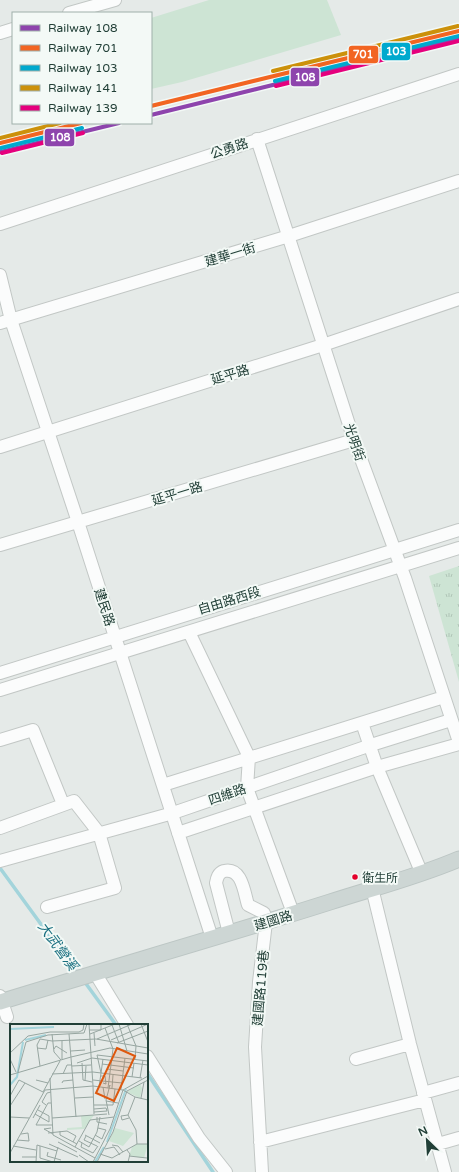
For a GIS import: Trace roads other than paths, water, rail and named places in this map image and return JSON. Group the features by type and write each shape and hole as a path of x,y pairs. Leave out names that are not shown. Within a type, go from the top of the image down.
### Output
{"main road":[{"name":"建國路","path":"1,1000 266,922 372,888 422,874 459,859"}],"street":[{"path":"73,12 115,0"},
{"path":"0,33 12,29"},
{"name":"公勇路","path":"0,224 459,74"},
{"name":"光明街","path":"258,139 354,440 400,566 459,743"},
{"name":"建華一街","path":"5,322 289,236 459,181"},
{"name":"建民路","path":"0,275 5,322 47,432 78,522 119,653 173,813 212,938"},
{"name":"延平路","path":"0,447 323,345 459,299"},
{"name":"延平一路","path":"0,545 354,440"},
{"name":"自由路西段","path":"0,673 459,530"},
{"name":"自由路西段","path":"0,690 459,548"},
{"path":"189,632 249,757 247,788 293,913"},
{"path":"163,785 444,697"},
{"name":"四維路","path":"2,858 173,813 371,745 451,720"},
{"path":"362,723 378,768 422,874"},
{"path":"0,740 33,730 63,804"},
{"name":"四維路","path":"178,833 253,807 459,743"},
{"path":"0,828 74,801 99,833 115,888 47,907"},
{"path":"229,933 216,884 217,877 221,872 231,870 236,872 248,905 264,913 266,922"},
{"path":"372,888 410,1044 445,1172"},
{"name":"建國路119巷","path":"262,1172 255,1047 259,982 266,922"},
{"path":"85,976 126,1024"},
{"path":"1,1000 7,1017"},
{"path":"356,1059 410,1044"},
{"path":"148,1058 199,1138 226,1172"},
{"path":"260,1142 424,1097 459,1083"},
{"path":"438,1144 459,1138"}],"waterway":[{"name":"大武營溪","path":"0,868 78,975"},
{"name":"大武營溪","path":"84,981 115,1024"},
{"name":"大武營溪","path":"148,1074 213,1172"}],"rail line":[{"name":"141","path":"273,71 458,26"},
{"name":"701","path":"152,106 459,31"},
{"name":"103","path":"275,81 459,36"},
{"name":"108","path":"152,115 459,39"},
{"name":"139","path":"276,86 459,41"},
{"name":"141","path":"0,138 56,124"},
{"name":"701","path":"0,143 77,124"},
{"name":"108","path":"0,152 115,124"},
{"name":"103","path":"1,148 82,128"},
{"name":"139","path":"2,153 83,133"}],"place":[{"name":"衛生所","path":"355,877"}]}
